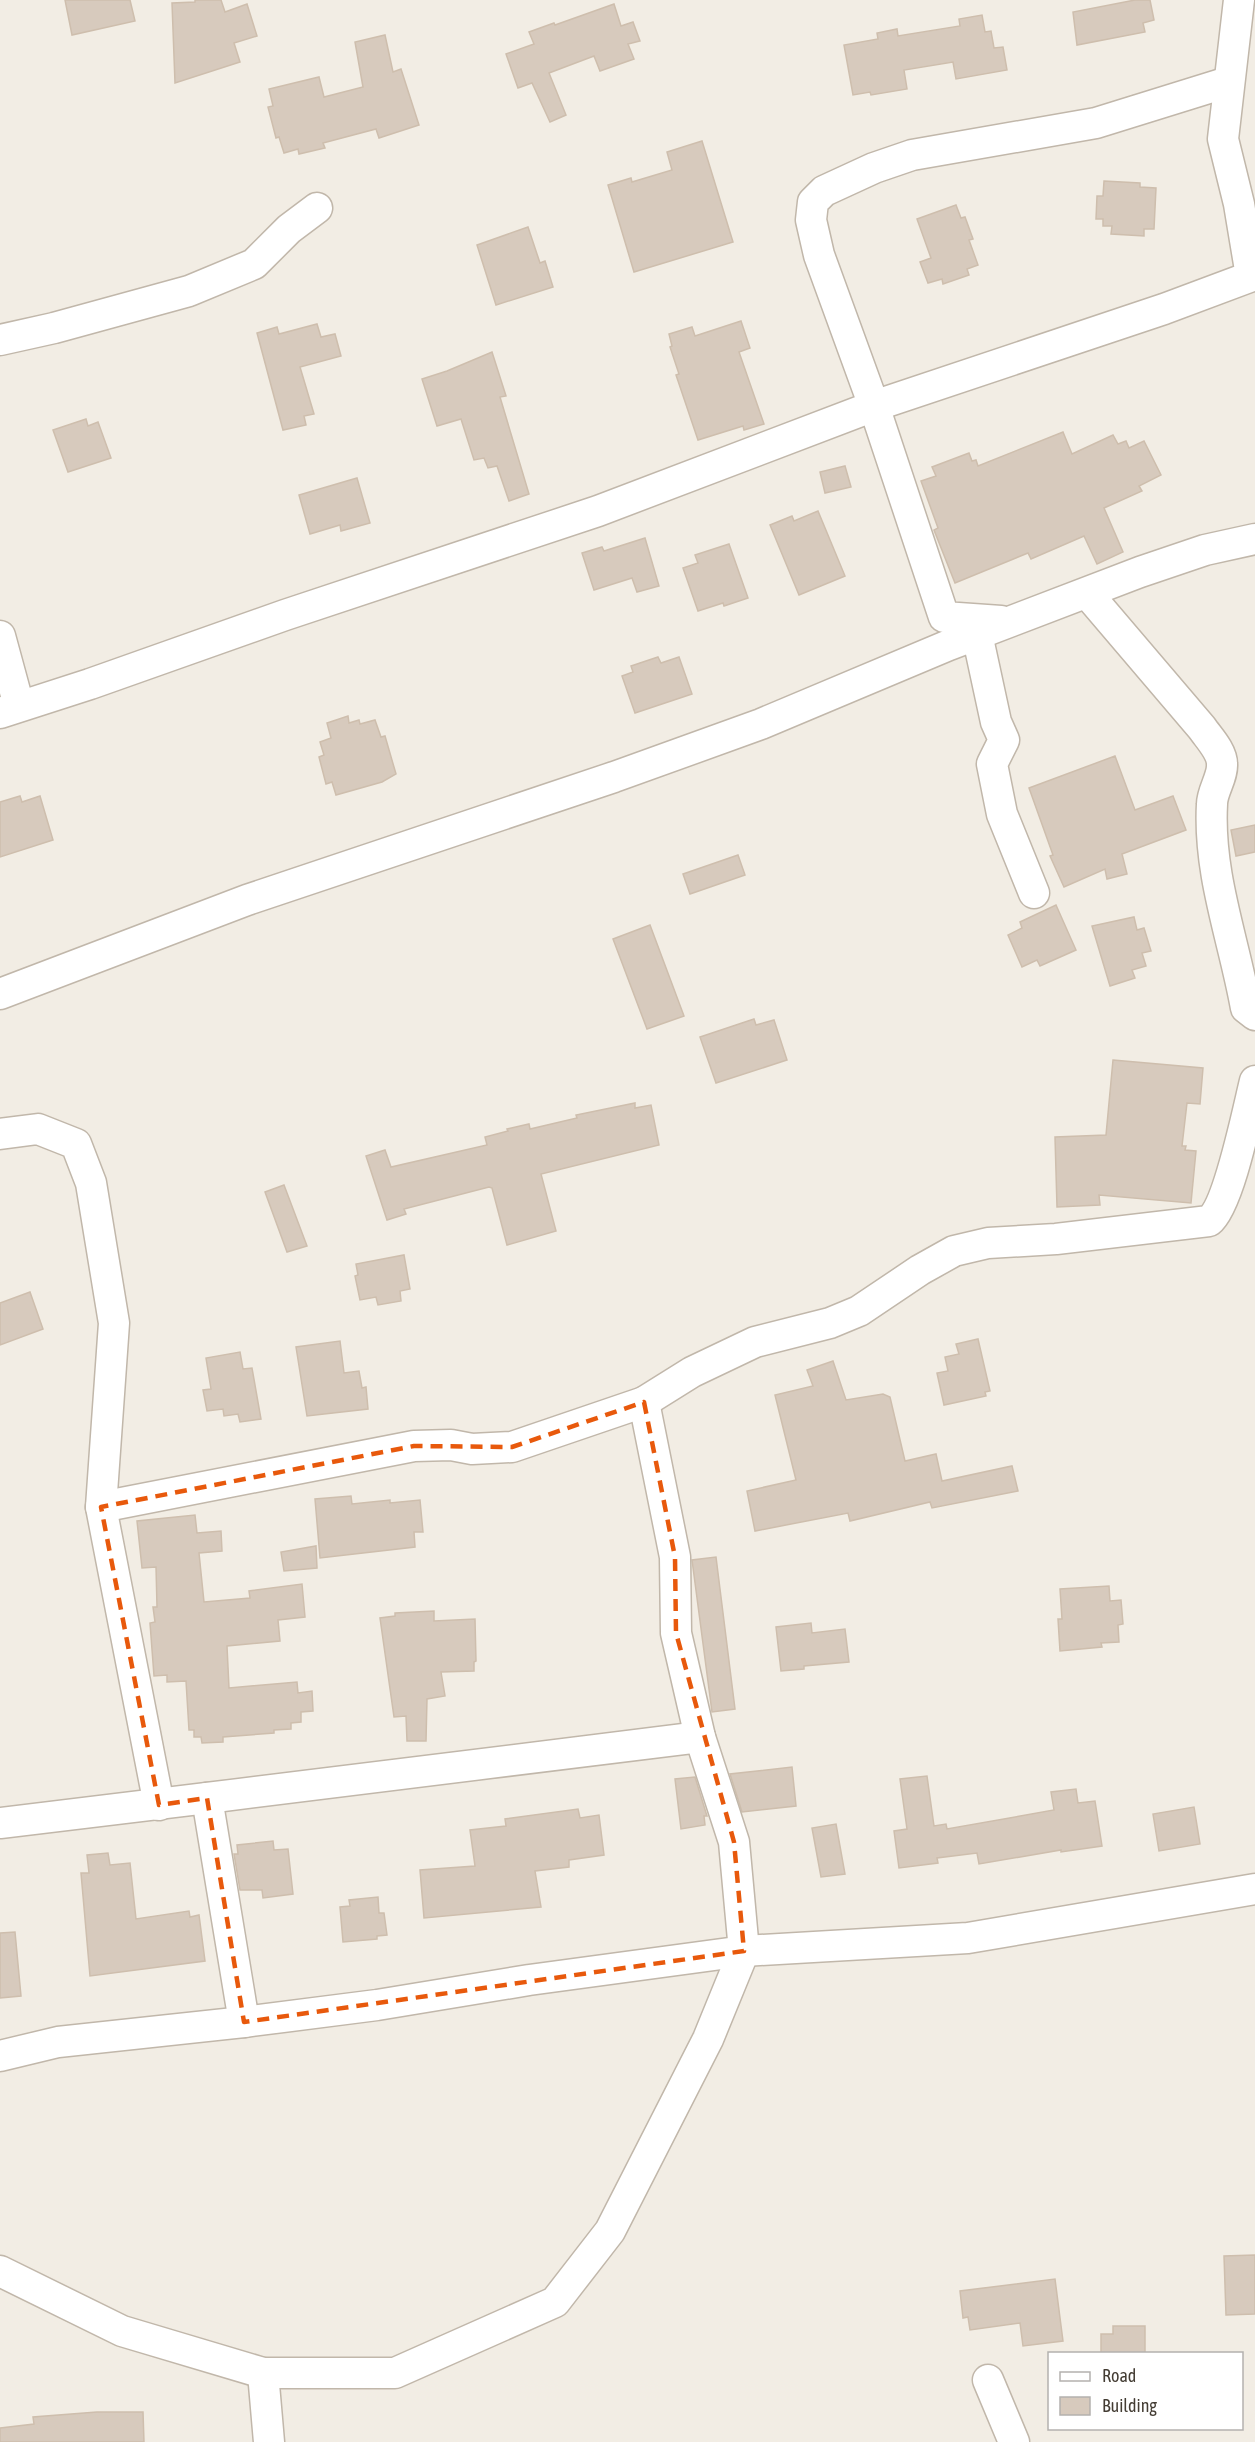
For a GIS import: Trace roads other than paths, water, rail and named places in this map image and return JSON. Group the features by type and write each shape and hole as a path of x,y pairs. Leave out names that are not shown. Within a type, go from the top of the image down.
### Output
{"street":[{"path":"0,636 9,710 598,511 874,406 1164,309 1253,276 1223,139 1239,0"},
{"path":"1010,622 944,617 874,406 819,255 811,220 813,202 818,195 874,168 912,155 1096,123 1228,82"},
{"path":"0,340 54,328 189,291 254,264 290,229 316,208"},
{"path":"0,994 247,900 614,777 761,724 977,634 1205,550 1255,539"},
{"path":"1087,593 1202,728 1217,750 1222,764 1212,802 1214,855 1219,891 1246,1008 1255,1015"},
{"path":"977,634 996,722 1004,740 992,764 1002,814 1034,893"},
{"path":"101,1507 414,1446 451,1445 472,1449 512,1447 644,1402 692,1372 756,1342 831,1323 859,1311 920,1270 954,1251 988,1243 1056,1239 1209,1221 1216,1214 1230,1183 1255,1081"},
{"path":"0,1134 38,1129 76,1144 91,1184 114,1323 101,1507 159,1805"},
{"path":"0,2271 122,2331 262,2373 395,2373 555,2302 609,2231 708,2039 744,1951 734,1842 700,1737 676,1633 675,1557 644,1402"},
{"path":"0,1823 700,1737"},
{"path":"207,1798 244,2022"},
{"path":"0,2056 58,2042 377,2005 529,1980 744,1951 968,1938 1255,1889"},
{"path":"262,2373 269,2442"},
{"path":"988,2380 1014,2442"}]}
